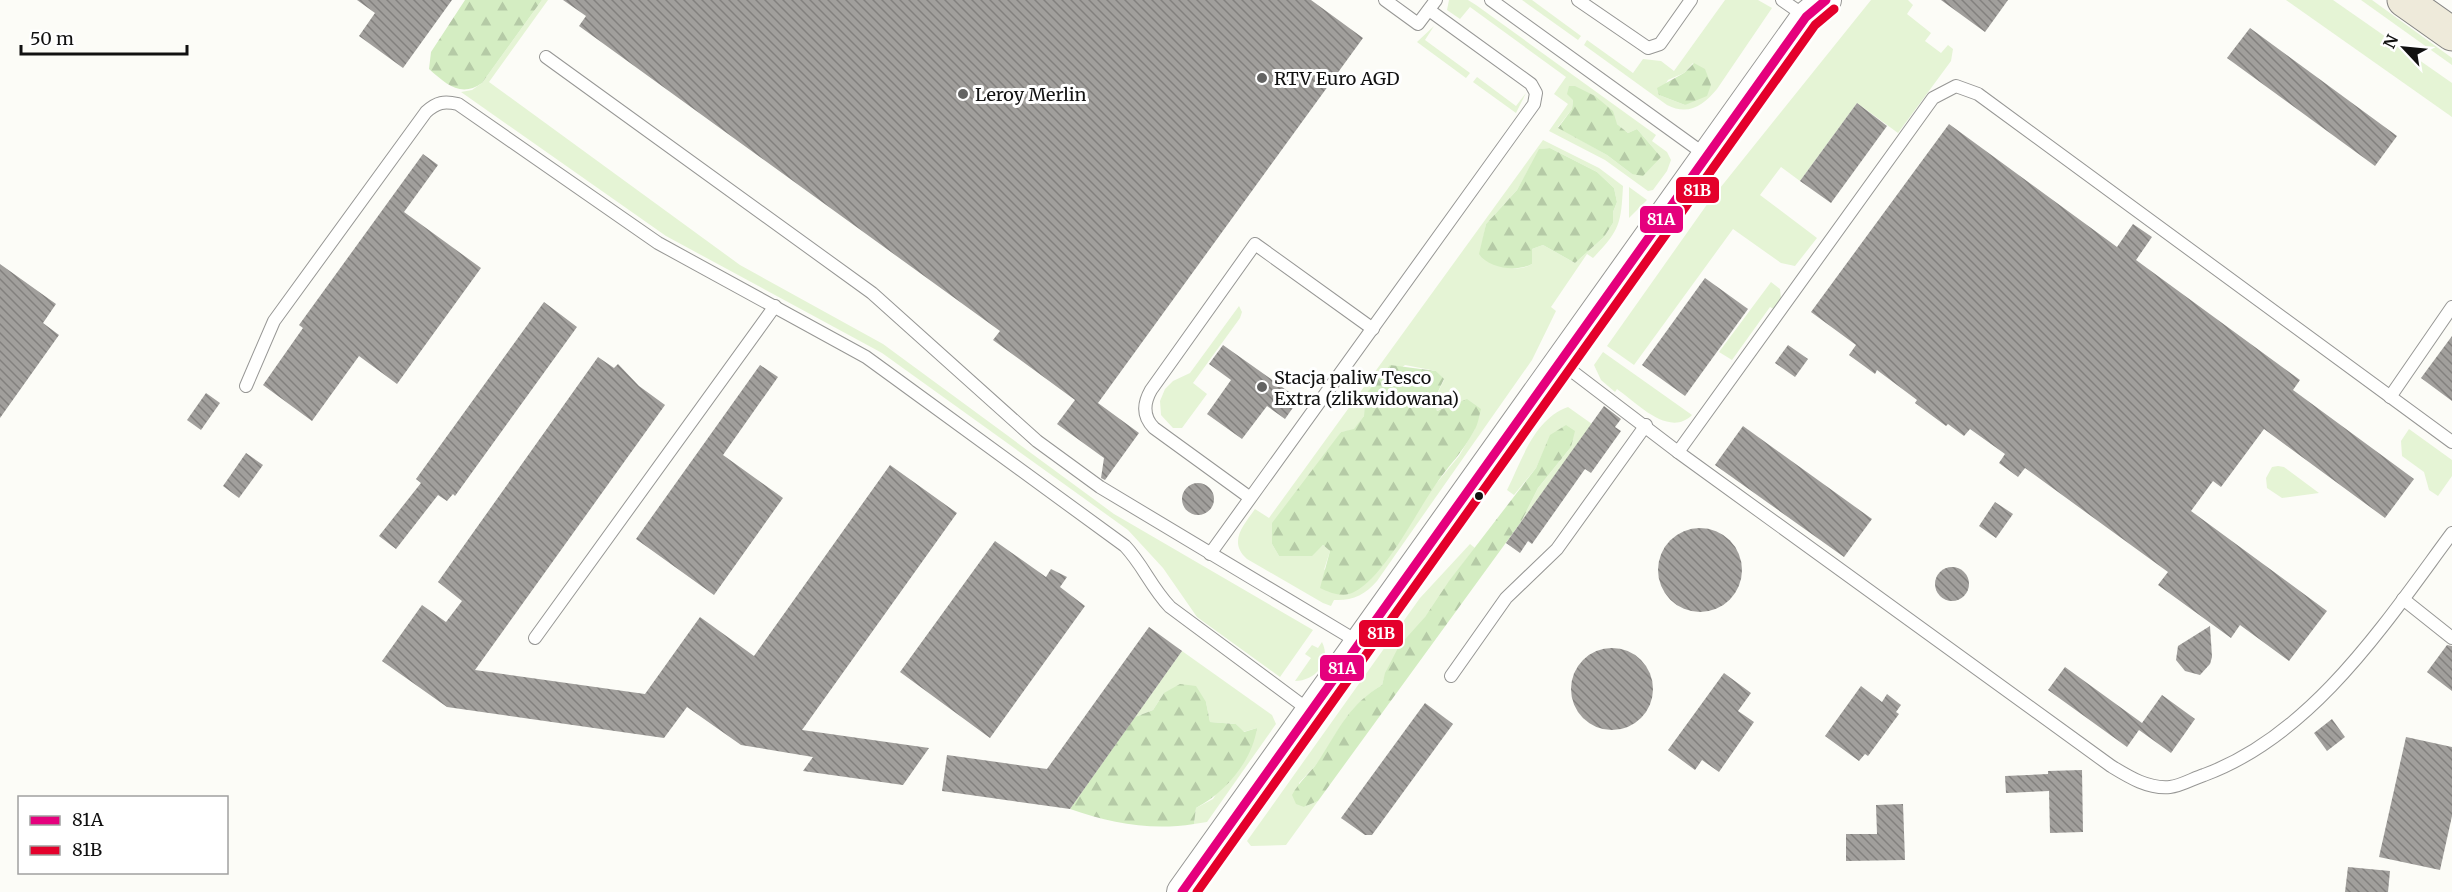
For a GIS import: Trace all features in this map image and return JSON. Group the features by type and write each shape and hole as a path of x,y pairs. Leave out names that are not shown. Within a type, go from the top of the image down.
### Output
{"main road":[{"path":"2404,0 2452,34"}],"street":[{"path":"1182,892 1815,6"}],"lane":[{"path":"1210,554 1531,110 1536,98 1534,87 1531,84 1432,5 1418,24 1385,0"},
{"path":"1491,0 1708,157"},
{"path":"1578,0 1648,48 1660,44 1691,0"},
{"path":"1782,0 1815,6"},
{"path":"546,57 872,293 1037,441 1126,505 1360,643"},
{"path":"1678,452 1933,98 1956,86 1978,94 2452,442"},
{"path":"246,386 274,321 426,112 435,104 446,101 469,110 658,243 866,357 1125,546 1137,558 1153,589 1170,607 1311,711"},
{"path":"1249,497 1154,428 1148,420 1145,407 1151,390 1256,244 1373,329"},
{"path":"535,638 775,306"},
{"path":"2390,398 2452,307"},
{"path":"1560,362 1646,425 1678,452 2111,766 2140,783 2171,787 2227,766 2282,730 2330,688 2370,643 2452,533"},
{"path":"1451,676 1506,598 1557,549 1646,425"},
{"path":"2403,599 2452,638"}],"green space":[{"path":"465,0 542,0 482,83 467,89 460,89 448,84 429,69 431,52"},
{"path":"542,0 548,0 489,82 740,265 883,344 1114,514 1313,630 1280,677 1197,617 1163,568 1128,530 882,353 666,236 461,92 472,90 482,83"},
{"path":"1449,0 1468,0 1656,135 1652,141 1667,152 1671,160 1667,171 1653,190 1648,191 1605,160 1549,131 1568,104 1554,94 1566,77 1470,7 1460,19 1447,10","holes":["1573,100 1617,124 1628,133 1637,129 1661,157 1632,174 1607,155 1558,127 1572,109"]},
{"path":"1522,0 1532,0 1581,36 1578,40"},
{"path":"1725,0 1758,0 1772,8 1717,89 1701,104 1688,109 1682,110 1667,105 1584,45 1587,40 1633,73 1643,59 1661,61 1674,71","holes":["1693,63 1711,85 1685,105 1659,95 1668,80 1684,73"]},
{"path":"1871,0 1908,0 1913,5 1907,14 1931,33 1925,41 1941,53 1948,45 1953,49 1951,61 1898,133 1857,103 1800,181 1781,167 1760,195 1817,238 1795,266 1781,263 1733,229 1634,365 1607,346 1708,203"},
{"path":"2286,0 2333,0 2452,83 2452,117"},
{"path":"2361,0 2372,0 2452,58 2452,65"},
{"path":"1434,26 1425,40 1470,73 1466,78 1417,42"},
{"path":"1694,63 1705,69 1711,85 1707,96 1685,105 1659,95 1657,88 1684,73"},
{"path":"1477,77 1516,106 1526,93 1516,113 1473,82"},
{"path":"1569,86 1575,86 1595,96 1613,111 1617,124 1628,133 1637,129 1661,157 1643,176 1632,174 1607,155 1558,128 1572,109 1573,100 1567,94"},
{"path":"1543,140 1599,168 1623,186 1620,218 1614,233 1593,258 1587,254 1551,307 1556,311 1532,360 1372,586 1352,598 1334,600 1331,606 1247,559 1241,553 1238,540 1242,528 1255,509 1269,518","holes":["1550,148 1597,172 1614,188 1617,202 1613,212 1613,223 1604,237 1575,263 1543,245 1532,249 1532,264 1525,267 1505,266 1480,254 1486,224 1517,190 1540,149","1405,365 1436,371 1444,380 1434,400 1437,411 1451,404 1475,429 1459,456 1435,485 1324,570 1330,551 1323,545 1311,556 1279,556 1272,544 1341,432 1354,430 1364,416 1365,395"]},
{"path":"1550,148 1597,172 1614,188 1617,202 1613,212 1613,223 1604,237 1575,263 1543,245 1532,249 1532,264 1519,268 1496,266 1479,254 1486,224 1517,190 1539,149"},
{"path":"1629,187 1647,200 1629,218"},
{"path":"1771,282 1780,289 1781,299 1774,309 1770,307 1732,360 1719,352"},
{"path":"1239,306 1242,312 1240,318 1193,383 1207,394 1182,428 1173,428 1161,415 1160,401 1165,389 1173,381 1190,373"},
{"path":"1603,352 1692,415 1683,421 1673,423 1663,421 1617,389 1615,392 1601,380 1594,365"},
{"path":"1390,365 1436,371 1444,379 1434,400 1437,411 1467,399 1481,409 1475,429 1465,446 1439,480 1387,560 1365,584 1350,594 1341,595 1320,588 1330,551 1323,545 1312,556 1279,556 1272,544 1272,523 1341,432 1354,429 1364,416 1365,395"},
{"path":"1568,407 1592,424 1521,522 1538,488 1571,447 1551,435 1536,468 1514,495 1507,490 1530,442 1538,431 1556,413"},
{"path":"1566,425 1575,431 1571,447 1538,488 1521,522 1318,801 1304,807 1296,804 1292,795 1318,762 1353,708 1382,685 1385,673 1399,646 1425,617 1449,581 1536,468 1550,435"},
{"path":"2409,429 2452,460 2452,476 2438,496 2429,490 2424,472 2402,456 2401,441"},
{"path":"2272,467 2284,467 2319,493 2282,498 2267,488 2266,478"},
{"path":"1470,544 1475,548 1389,665 1382,685 1353,709 1319,761 1299,783 1304,807 1318,801 1286,845 1251,846 1247,841 1420,598"},
{"path":"1322,642 1325,657 1320,669 1309,678 1295,681 1311,658 1305,654 1312,645 1318,648"},
{"path":"1182,651 1272,715 1276,724 1207,822 1194,824 1196,808 1213,799 1257,728 1243,732 1236,724 1210,722 1206,702 1164,693 1153,710 1135,717"},
{"path":"1180,684 1196,686 1206,702 1210,722 1236,724 1244,732 1257,728 1250,752 1243,764 1227,784 1196,808 1194,824 1146,826 1100,818 1070,809 1135,717 1153,710 1164,693"}],"building":[{"path":"357,0 452,0 403,68 359,36 375,13"},
{"path":"563,0 1311,0 1363,38 1098,403 1139,433 1105,480 1101,478 1104,458 1057,424 1075,400 993,340 1000,331 579,26 586,16"},
{"path":"1941,0 2008,0 1985,32"},
{"path":"2250,28 2397,136 2375,166 2227,58"},
{"path":"1857,103 1887,126 1831,203 1800,181"},
{"path":"1949,124 2117,247 2133,224 2152,237 2136,260 2300,380 2293,390 2414,479 2385,518 2264,429 2221,487 2213,481 2191,511 2327,611 2289,661 2240,625 2231,638 2158,585 2168,572 2025,468 2018,477 1999,463 2005,454 1970,429 1964,436 1948,424 1946,426 1915,403 1917,400 1877,370 1875,374 1849,355 1856,345 1811,312"},
{"path":"423,154 438,165 404,212 481,268 397,384 359,356 312,421 263,385 303,328 299,325"},
{"path":"0,264 56,304 43,323 59,335 0,418"},
{"path":"1705,278 1748,309 1685,396 1642,365"},
{"path":"544,302 577,327 455,496 453,494 447,501 438,495 396,549 379,536 421,483 416,479"},
{"path":"2452,336 2452,401 2421,378"},
{"path":"1223,345 1299,399 1285,419 1267,406 1242,439 1207,414 1231,380 1209,364"},
{"path":"1788,345 1808,359 1795,377 1775,363"},
{"path":"598,357 614,368 618,364 639,386 665,405 475,670 645,694 700,617 754,656 890,465 957,513 802,730 929,748 903,785 803,771 813,757 741,745 687,707 664,738 447,707 382,661 422,605 446,622 462,601 438,582"},
{"path":"760,365 778,377 723,455 783,498 714,595 636,539"},
{"path":"206,393 220,403 201,430 187,420"},
{"path":"1604,406 1621,419 1615,427 1621,431 1591,473 1585,469 1532,544 1528,541 1520,553 1506,543"},
{"path":"1743,426 1872,519 1844,557 1715,465"},
{"path":"246,453 263,465 239,498 223,486"},
{"path":"1198,483 1209,488 1214,499 1209,510 1198,515 1187,510 1182,499 1187,488"},
{"path":"1995,502 2013,514 1996,538 1979,526"},
{"path":"1700,528 1716,531 1730,540 1739,554 1742,570 1739,586 1730,600 1716,609 1700,612 1684,609 1670,600 1661,586 1658,570 1661,554 1670,540 1684,531"},
{"path":"995,541 1046,577 1051,569 1067,577 1060,587 1085,606 990,738 900,672"},
{"path":"1952,567 1964,572 1969,584 1964,596 1952,601 1940,596 1935,584 1940,572"},
{"path":"2210,626 2212,657 2210,664 2200,675 2185,671 2176,660 2178,646"},
{"path":"1149,627 1182,651 1070,809 942,791 947,755 1047,769"},
{"path":"2447,645 2452,646 2452,691 2427,672"},
{"path":"1612,648 1628,651 1641,660 1650,673 1653,689 1650,705 1641,718 1628,727 1612,730 1596,727 1583,718 1574,705 1571,689 1574,673 1583,660 1596,651"},
{"path":"2065,667 2142,723 2162,695 2195,719 2171,753 2139,730 2127,747 2048,690"},
{"path":"1724,673 1751,693 1738,711 1754,722 1719,772 1702,760 1695,770 1668,750"},
{"path":"1861,686 1882,702 1887,694 1901,705 1896,712 1899,714 1868,756 1865,754 1859,761 1825,736"},
{"path":"1425,703 1453,724 1372,835 1365,835 1341,818"},
{"path":"2332,719 2345,737 2327,751 2314,733"},
{"path":"2406,737 2452,747 2452,816 2440,870 2379,857"},
{"path":"2082,770 2083,832 2050,833 2049,791 2006,793 2005,776"},
{"path":"1903,804 1905,860 1846,861 1846,834 1877,834 1876,805"},
{"path":"2348,867 2390,871 2388,892 2345,892"}],"transit line":[{"name":"81A","path":"1182,892 1806,17 1826,0"},
{"name":"81B","path":"1197,892 1815,25 1834,9"}],"place":[{"name":"RTV Euro AGD","path":"1262,78"},
{"name":"Leroy Merlin","path":"963,94"},
{"name":"Stacja paliw Tesco Extra (zlikwidowana)","path":"1262,387"}]}
